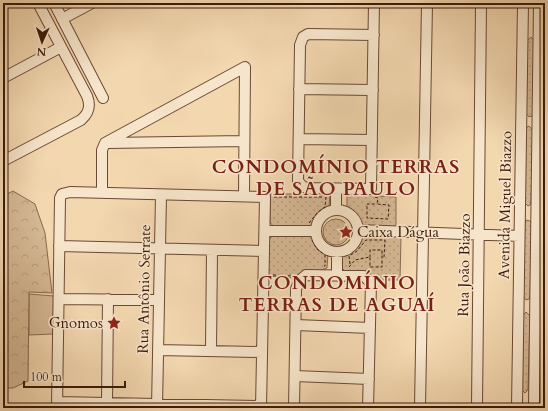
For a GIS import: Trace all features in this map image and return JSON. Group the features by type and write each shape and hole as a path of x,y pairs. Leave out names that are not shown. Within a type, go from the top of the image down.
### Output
{"street":[{"path":"3,161 81,120 89,108 88,99 38,3"},
{"path":"54,3 103,98"},
{"path":"62,19 92,3"},
{"path":"374,3 374,35 371,189 330,192 303,187 298,181 300,45 303,38 308,34 374,35"},
{"path":"420,408 427,3"},
{"name":"Rua João Biazzo","path":"477,408 481,3"},
{"name":"Avenida Miguel Biazzo","path":"517,408 523,3"},
{"name":"Avenida Miguel Biazzo","path":"534,408 535,303 540,270 536,214 541,171 541,77 538,35 539,3"},
{"path":"522,34 538,35"},
{"path":"3,78 61,47"},
{"path":"102,193 102,150 105,143 133,126 245,67 244,196"},
{"path":"299,89 373,90"},
{"path":"133,126 133,139 143,143"},
{"path":"299,139 372,140"},
{"path":"105,143 244,141"},
{"path":"70,192 244,196 269,200 264,251 262,407 157,406 107,403 57,405 60,198 62,194 70,192"},
{"path":"330,192 336,210"},
{"name":"Rua Antônio Serrate","path":"157,406 161,195"},
{"path":"265,231 311,230 322,216 328,212 336,210 344,211 351,216 356,222 358,230 352,245 345,250 337,252 322,246 311,230"},
{"path":"520,213 536,214"},
{"path":"358,230 519,236"},
{"path":"59,246 264,251"},
{"path":"211,351 212,250"},
{"path":"332,275 337,252"},
{"path":"294,408 296,289 300,280 306,275 364,276 371,283 368,408"},
{"path":"59,299 159,300"},
{"path":"107,403 108,299"},
{"path":"518,303 535,303"},
{"path":"296,326 370,328"},
{"path":"534,339 545,340"},
{"path":"158,350 262,352"},
{"path":"295,376 369,379"}],"path":[{"path":"269,200 273,197 330,192 325,207 318,212 311,230 317,249 325,255 325,266 321,267 332,275"},
{"path":"371,195 378,198 377,204"},
{"path":"367,204 377,204 389,205 388,219 367,218 367,204"},
{"path":"350,264 349,256 357,251 366,240 385,240 384,258 382,258"},
{"path":"370,250 382,250 382,267 370,267 370,257 370,250"},
{"path":"348,268 355,260 370,257"},
{"path":"271,275 292,276"}],"green space":[{"path":"531,37 534,41 533,113 532,116 529,117 526,113 527,41"},
{"path":"529,126 533,130 531,202 528,206 524,202 526,129"},
{"path":"13,191 35,204 45,233 52,293 29,292 28,381 13,388 3,388 3,196"},
{"path":"303,191 330,193 329,208 310,226 307,227 273,226 270,222 270,194 300,194"},
{"path":"347,192 372,193 378,196 396,197 396,227 362,225 356,215 347,209"},
{"path":"336,219 345,223 349,232 345,241 336,245 327,241 323,232 327,223"},
{"path":"526,220 532,223 530,296 529,299 526,300 523,296"},
{"path":"312,234 315,244 328,253 327,268 297,278 267,276 268,242 271,237 275,235"},
{"path":"362,235 401,236 400,280 375,280 365,274 345,271 342,268 340,253 348,252 354,248"},
{"path":"29,294 54,296 53,334 29,335"},
{"path":"526,312 530,316 528,389 525,393 521,389 523,316"}],"place":[{"name":"Caixa Dágua","path":"346,232"},
{"name":"Gnomos","path":"114,323"}],"district":[{"name":"CONDOMÍNIO TERRAS DE SÃO PAULO","path":"336,177"},
{"name":"CONDOMÍNIO TERRAS DE AGUAÍ","path":"337,293"}]}
